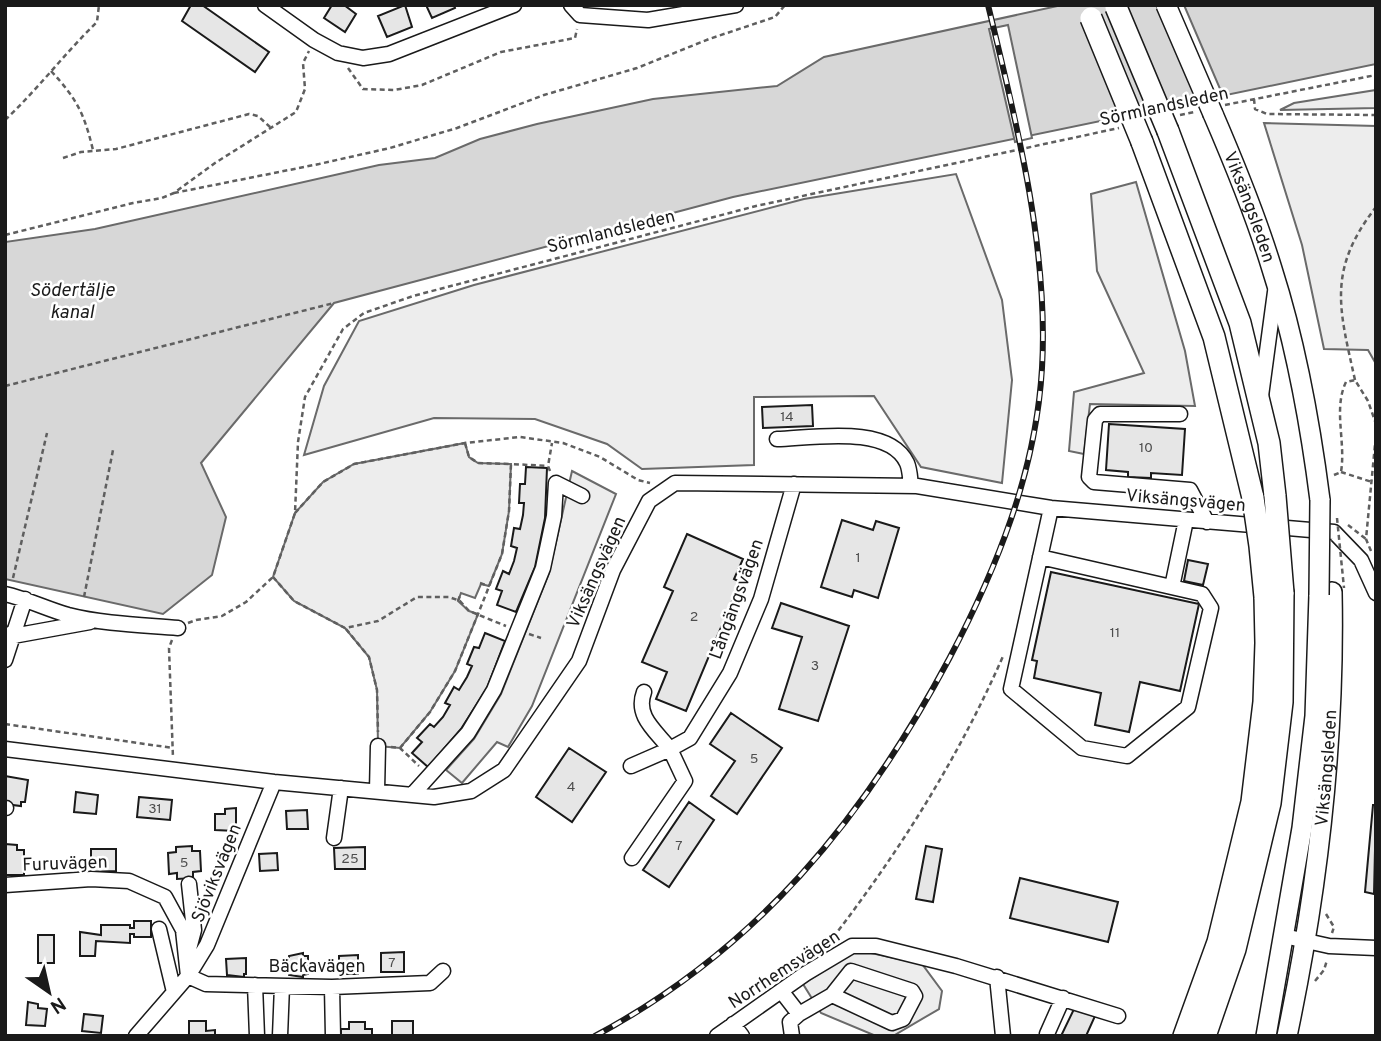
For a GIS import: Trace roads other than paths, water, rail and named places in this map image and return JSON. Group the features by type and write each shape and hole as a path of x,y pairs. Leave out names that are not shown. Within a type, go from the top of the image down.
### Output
{"highway":[{"path":"1085,5 1178,236 1214,337 1243,449 1260,546 1274,595 1283,702 1270,803 1235,949 1205,1036"},
{"path":"1115,5 1207,232 1240,323 1269,443 1275,496 1274,595 1252,802 1218,942 1184,1036"}],"main road":[{"name":"Viksängsleden","path":"1166,5 1236,169 1276,282 1295,353 1313,445 1332,591 1334,668 1330,741 1306,942 1287,1036"},
{"name":"Viksängsleden","path":"1266,1036 1303,828 1332,591"}],"street":[{"path":"265,5 314,40 338,53 363,58 389,54 514,5"},
{"path":"575,10 648,20 736,5"},
{"path":"1260,405 1274,315 1276,282"},
{"path":"1180,414 1100,414 1095,420 1089,477 1094,482 1190,490 1207,522"},
{"path":"777,439 869,436 893,448 907,462 911,485"},
{"path":"412,794 468,733 494,690 543,568 554,516 556,483 582,496"},
{"name":"Viksängsvägen","path":"5,749 274,782 434,797 471,791 504,770 579,661 613,570 649,501 676,483 911,485 1051,508 1334,532 1361,560 1376,593"},
{"name":"Långängsvägen","path":"631,766 690,738 730,673 761,599 794,484"},
{"path":"1040,557 1202,594 1211,608 1188,707 1128,756 1082,748 1011,689 1040,557 1051,508"},
{"path":"1172,587 1186,520"},
{"path":"5,594 25,598 68,615 178,628"},
{"path":"5,660 9,635 25,598"},
{"path":"9,635 99,620"},
{"path":"632,858 685,781 670,749 643,715 639,704 644,692"},
{"path":"377,791 378,746"},
{"name":"Sjöviksvägen","path":"136,1036 174,992 187,969 207,945 274,782"},
{"path":"334,838 341,788"},
{"name":"Furuvägen","path":"5,885 91,880 129,881 164,897 183,930 187,969"},
{"path":"187,969 194,930 190,884"},
{"path":"159,929 174,992"},
{"path":"1284,936 1329,946 1376,948"},
{"name":"Norrhemsvägen","path":"717,1036 738,1030 805,974 852,946 876,946 956,966 1118,1016"},
{"name":"Bäckavägen","path":"187,969 206,984 332,987 430,983 443,971"},
{"path":"792,1036 790,1022 832,995 851,971 912,991 915,996 904,1019 892,1023 832,995"},
{"path":"997,978 1003,1036"},
{"path":"256,985 257,1036"},
{"path":"280,1036 282,986"},
{"path":"332,987 333,1036"},
{"path":"782,992 799,1014"},
{"path":"1047,1034 1063,998"}],"water":[{"name":"Södertälje kanal","path":"1062,5 1376,5 1376,64 733,197 334,303 201,463 226,517 212,575 163,614 5,579 5,242 95,229 379,165 435,158 480,139 653,99 777,86 824,57"}],"railway":[{"path":"595,1036 653,1001 707,963 756,921 842,826 916,718 967,625 998,554 1023,482 1032,445 1042,368 1043,323 1028,185 988,5"}]}
